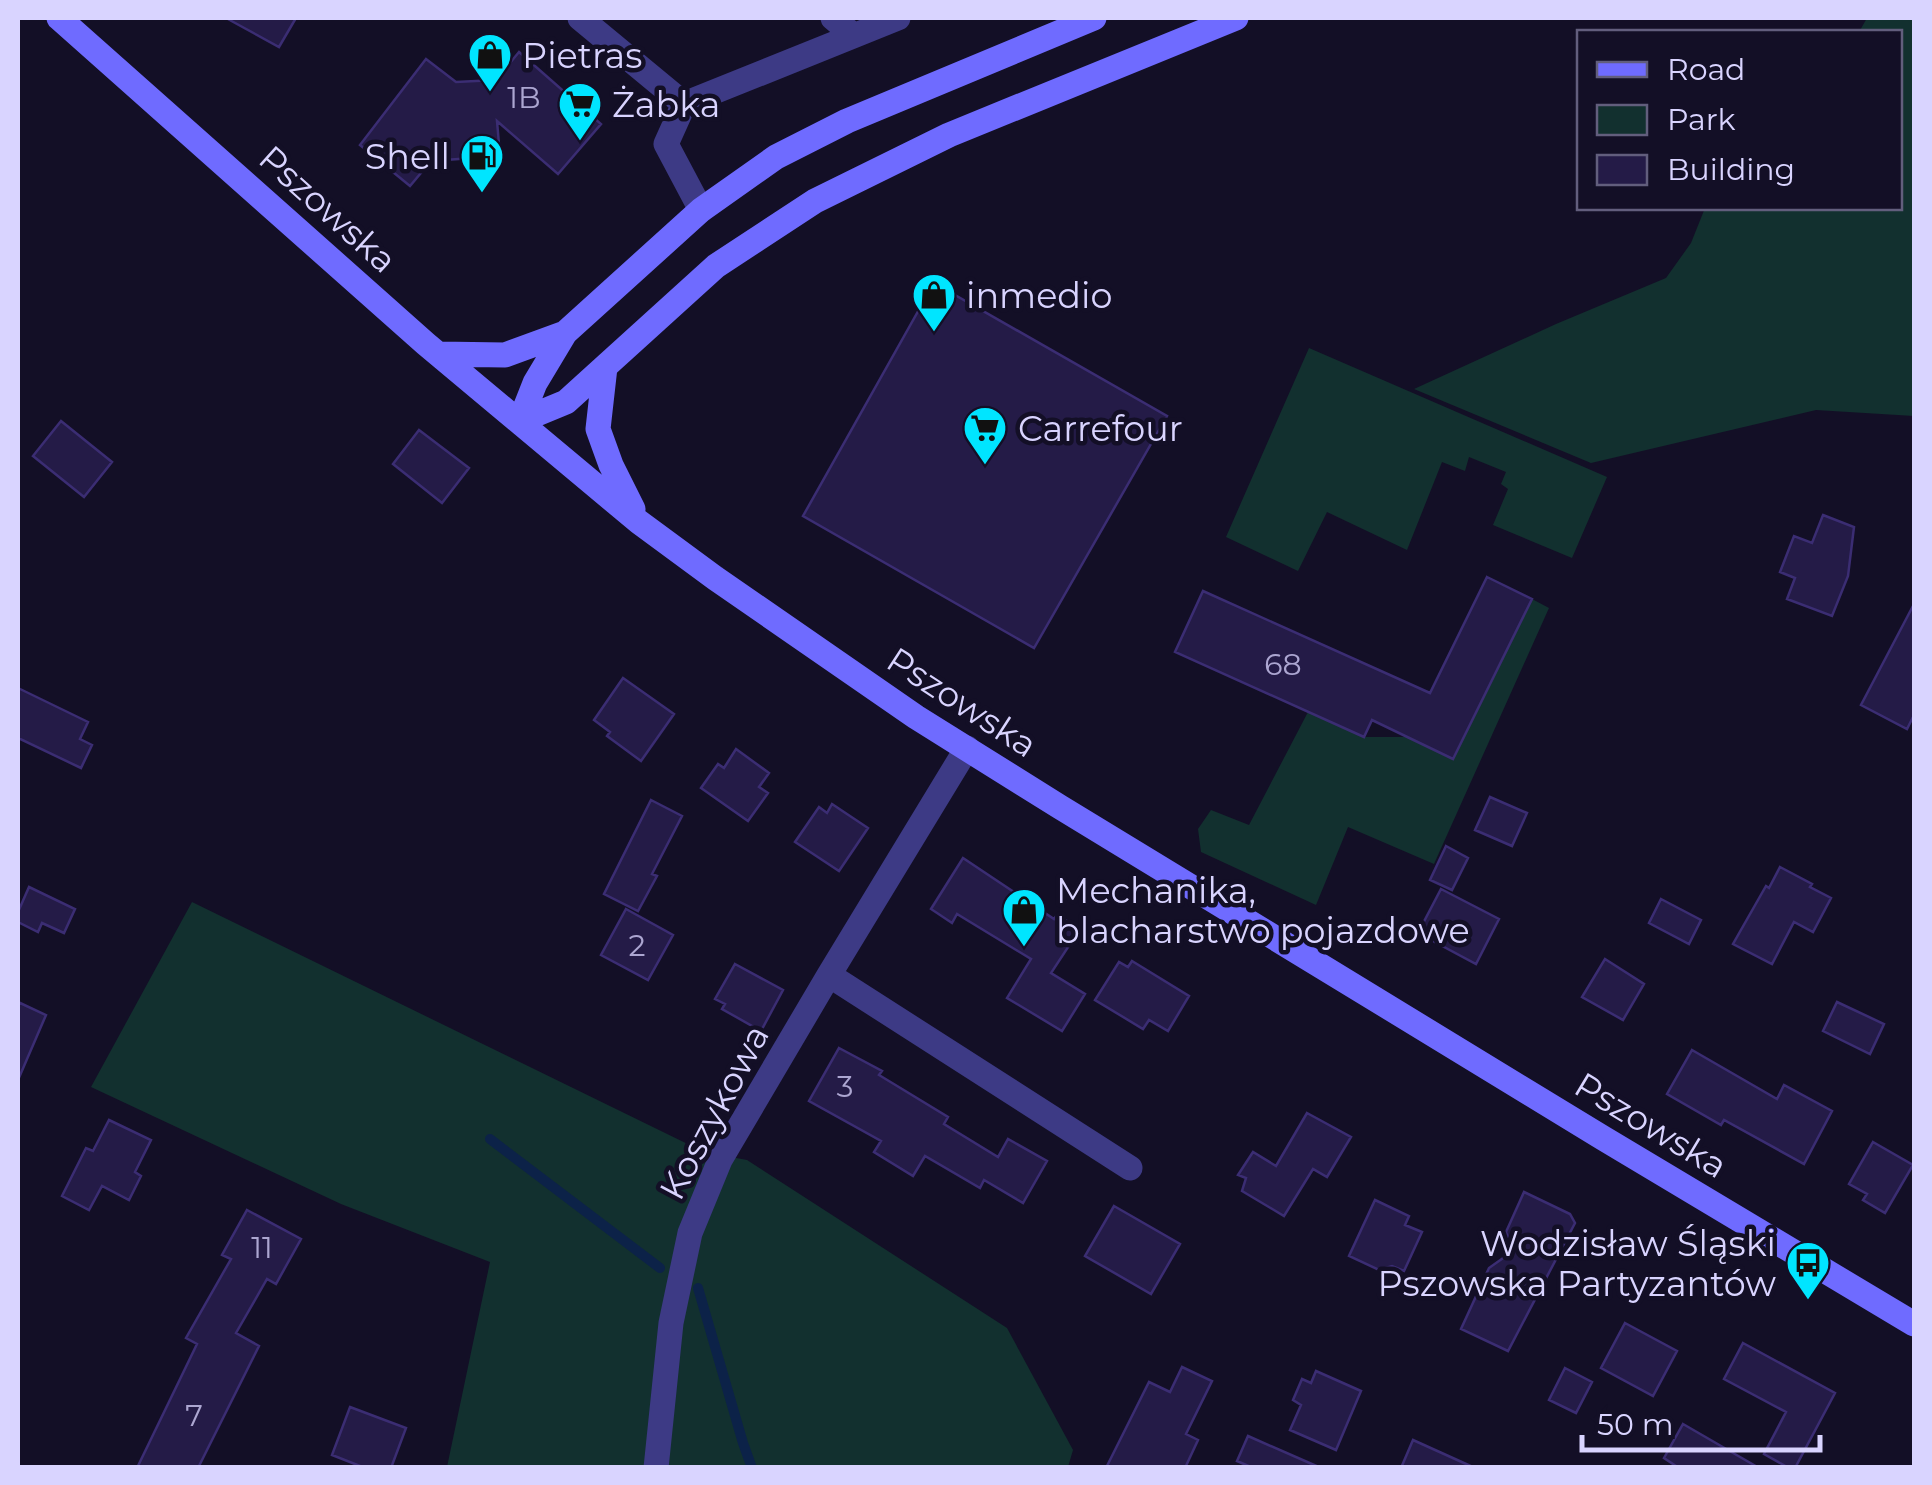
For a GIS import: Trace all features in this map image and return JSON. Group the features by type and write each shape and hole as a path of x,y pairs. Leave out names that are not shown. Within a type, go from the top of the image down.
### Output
{"main road":[{"name":"Pszowska","path":"59,18 439,354 639,522 715,578 901,707 1914,1324"},
{"path":"520,421 535,383 565,333 701,210 776,157 847,121 1094,18"},
{"path":"520,421 566,402 716,266 815,201 950,135 1236,18"},
{"path":"439,354 505,356 565,333"},
{"path":"604,368 598,428 639,522"}],"street":[{"path":"580,18 684,104"},
{"path":"833,18 854,35"},
{"path":"701,210 666,144 684,104 898,18"},
{"name":"Koszykowa","path":"656,1468 671,1324 690,1233 720,1160 967,748"},
{"path":"829,975 1130,1168"}],"green space":[{"path":"1867,18 1914,18 1914,416 1816,410 1591,463 1414,389 1666,278 1691,243 1704,210 1902,210 1902,30 1860,30"},
{"path":"1309,348 1607,477 1572,558 1493,525 1508,489 1501,484 1506,472 1469,457 1465,471 1442,462 1407,550 1327,512 1298,571 1226,537"},
{"path":"1532,599 1549,608 1434,864 1348,827 1316,905 1201,852 1198,829 1211,810 1249,825 1308,712 1364,737 1408,737 1453,759"},
{"path":"192,902 704,1152 747,1160 1007,1328 1073,1450 1068,1467 447,1467 490,1262 341,1204 91,1087"}],"building":[{"path":"226,18 296,18 279,47"},
{"path":"519,52 601,124 558,174 497,121 500,156 431,161 410,186 360,145 426,59 456,82 496,80"},
{"name":"Carrefour","path":"934,283 1167,416 1034,648 803,516"},
{"path":"61,421 112,462 84,497 33,456"},
{"path":"419,430 469,468 442,503 393,464"},
{"path":"1823,515 1854,527 1848,576 1832,616 1787,599 1795,578 1780,572 1794,536 1812,543"},
{"path":"1487,577 1532,599 1453,759 1372,720 1364,737 1175,652 1203,591 1430,693"},
{"path":"1914,604 1914,715 1907,729 1861,705"},
{"path":"623,678 674,714 641,761 607,736 610,732 594,720"},
{"path":"18,688 88,722 80,739 92,745 81,768 18,738"},
{"path":"736,749 769,773 759,787 768,793 748,821 701,788 718,764 724,768"},
{"path":"1490,797 1527,813 1512,846 1475,830"},
{"path":"651,800 682,816 638,911 604,894"},
{"path":"832,804 868,828 839,871 795,842 819,807 827,813"},
{"path":"1446,846 1468,858 1452,890 1430,880"},
{"path":"963,858 1054,919 1057,915 1080,929 1051,973 1085,994 1062,1031 1007,998 1031,959 957,914 952,923 931,909"},
{"path":"1780,867 1831,898 1813,932 1794,922 1772,964 1733,944"},
{"path":"29,887 75,909 64,933 42,923 38,932 18,922"},
{"path":"1441,889 1499,919 1476,964 1418,933"},
{"path":"1661,899 1701,920 1689,944 1649,923"},
{"path":"626,909 673,935 648,980 601,955"},
{"path":"1605,959 1644,984 1623,1020 1582,997"},
{"path":"1132,961 1189,996 1168,1031 1149,1020 1143,1029 1095,1000 1119,962 1128,967"},
{"path":"735,964 783,990 761,1031 722,1009 725,1004 715,999"},
{"path":"18,1002 46,1015 18,1080"},
{"path":"1837,1002 1884,1024 1870,1054 1823,1031"},
{"path":"839,1048 882,1071 879,1075 948,1117 944,1124 998,1157 1008,1139 1047,1161 1023,1203 984,1180 980,1188 925,1156 913,1176 874,1152 881,1141 809,1101"},
{"path":"1692,1050 1777,1099 1784,1085 1832,1111 1804,1164 1724,1120 1721,1125 1667,1094"},
{"path":"1307,1113 1351,1137 1327,1177 1313,1169 1284,1216 1242,1191 1246,1178 1238,1175 1253,1152 1276,1166"},
{"path":"109,1120 151,1140 135,1172 141,1176 129,1200 102,1186 89,1210 62,1196 86,1148 93,1151"},
{"path":"1873,1142 1913,1165 1885,1213 1863,1200 1867,1194 1849,1184"},
{"path":"1524,1192 1570,1214 1575,1223 1508,1351 1461,1329 1489,1268 1513,1251 1506,1232"},
{"path":"1375,1200 1409,1216 1405,1225 1422,1232 1404,1271 1392,1266 1379,1270 1349,1256"},
{"path":"1114,1206 1180,1244 1151,1294 1085,1256"},
{"path":"247,1210 301,1239 276,1284 267,1279 236,1333 259,1346 198,1468 137,1468 197,1344 186,1338 231,1259 222,1255"},
{"path":"1625,1323 1677,1351 1653,1396 1601,1368"},
{"path":"1743,1343 1835,1393 1795,1468 1764,1454 1786,1412 1724,1379"},
{"path":"1182,1367 1212,1381 1186,1434 1198,1440 1185,1468 1106,1468 1149,1382 1170,1392"},
{"path":"1565,1368 1592,1382 1576,1413 1549,1400"},
{"path":"1316,1371 1361,1391 1336,1450 1290,1430 1301,1405 1293,1400 1302,1379 1311,1383"},
{"path":"350,1407 406,1428 391,1468 365,1468 332,1455"},
{"path":"1683,1424 1759,1468 1679,1468 1664,1458"},
{"path":"1248,1436 1321,1468 1253,1468 1237,1461"},
{"path":"1413,1440 1475,1468 1401,1468"}],"waterway":[{"path":"490,1139 660,1268"},
{"path":"698,1288 752,1468"}],"place":[{"name":"Pietras","path":"490,93"},
{"name":"Żabka","path":"580,142"},
{"name":"Shell","path":"482,194"},
{"name":"inmedio","path":"934,333"},
{"name":"Carrefour","path":"985,466"},
{"name":"Mechanika, blacharstwo pojazdowe","path":"1024,948"},
{"name":"Wodzisław Śląski Pszowska Partyzantów","path":"1808,1301"}]}
